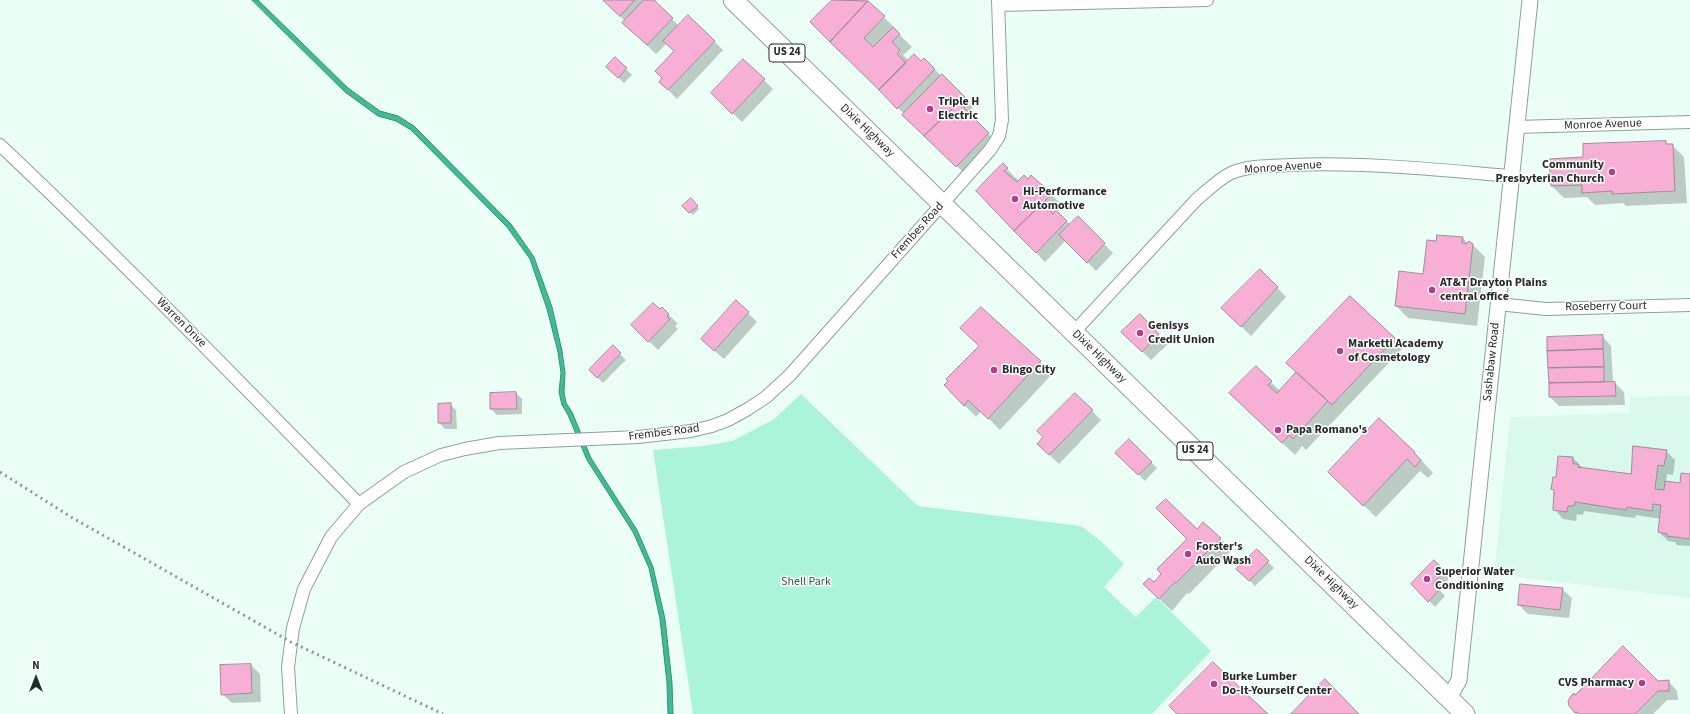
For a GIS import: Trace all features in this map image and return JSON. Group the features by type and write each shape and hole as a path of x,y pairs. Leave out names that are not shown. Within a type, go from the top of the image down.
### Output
{"main road":[{"name":"Dixie Highway","path":"733,0 1465,714"}],"street":[{"path":"998,2 1208,0"},
{"name":"Sashabaw Road","path":"1449,698 1460,680 1530,0"},
{"name":"Frembes Road","path":"291,714 288,667 293,628 304,590 331,537 359,504 404,472 441,455 499,443 638,437 691,431 712,426 728,420 766,397 790,375 990,150 999,136 1002,120 1002,94 998,2"},
{"name":"Monroe Avenue","path":"1516,128 1690,122"},
{"name":"Warren Drive","path":"0,145 187,329 359,504"},
{"name":"Monroe Avenue","path":"1074,332 1197,199 1231,173 1250,168 1319,164 1406,167 1511,176"},
{"name":"Roseberry Court","path":"1498,304 1546,309 1690,305"}],"shaded area":[{"path":"252,0 258,0 348,88 380,111 398,116 414,126 511,224 534,257 552,307 562,351 565,373 564,392 566,403 572,412 591,458 637,530 653,567 665,619 672,683 673,714 668,714 667,683 660,619 649,568 633,532 587,460 568,415 562,405 559,392 561,373 558,352 547,309 530,259 507,227 411,130 396,121 378,116 345,92"},
{"path":"1690,396 1690,598 1494,574 1510,417 1629,413 1630,397"}],"green space":[{"name":"Shell Park","path":"801,394 918,506 1081,526 1102,542 1124,564 1104,587 1136,617 1156,597 1211,651 1152,714 693,714 653,450 703,446 732,441 773,420"}],"building":[{"path":"603,0 635,0 620,16"},
{"path":"644,0 654,0 673,18 647,45 622,23"},
{"path":"832,0 868,1 830,42 810,22"},
{"path":"868,1 885,16 864,38 873,47 893,27 900,34 892,42 900,50 897,54 906,63 879,90 830,42"},
{"path":"688,15 715,41 668,90 659,82 662,78 655,71 674,51 663,41"},
{"path":"914,54 921,61 924,58 935,69 897,109 879,90"},
{"path":"615,57 627,68 618,78 606,67"},
{"path":"743,59 765,79 732,114 711,93"},
{"name":"Triple H Electric","path":"942,74 965,97 924,136 902,115"},
{"path":"959,103 989,133 956,167 924,136"},
{"name":"Community Presbyterian Church","path":"1666,141 1666,144 1673,144 1675,191 1612,194 1612,191 1582,193 1582,185 1551,186 1549,159 1583,157 1583,144"},
{"name":"Hi-Performance Automotive","path":"1003,163 1008,168 1004,171 1017,182 1024,175 1028,179 1031,175 1052,194 1014,231 976,191"},
{"path":"691,198 698,206 689,213 682,206"},
{"path":"1042,204 1053,214 1056,210 1067,221 1036,253 1014,231"},
{"path":"1078,216 1105,243 1087,263 1059,235"},
{"name":"AT&T Drayton Plains central office","path":"1437,235 1463,237 1462,243 1466,244 1469,241 1473,244 1465,314 1395,306 1399,271 1423,274 1427,240 1436,241"},
{"path":"1260,269 1278,287 1241,327 1221,308"},
{"name":"Marketti Academy of Cosmetology","path":"1350,296 1395,338 1332,405 1286,363"},
{"path":"736,300 749,312 714,351 701,339"},
{"path":"653,303 660,309 662,307 669,314 667,317 670,319 648,342 631,325"},
{"name":"Bingo City","path":"981,307 1041,361 988,419 968,400 964,406 944,385 948,381 946,379 979,346 960,328"},
{"name":"Genisys Credit Union","path":"1140,314 1159,334 1142,352 1121,332"},
{"path":"1603,335 1603,349 1547,351 1547,337"},
{"path":"613,345 621,353 597,378 589,370"},
{"path":"1603,349 1604,367 1548,368 1547,351"},
{"path":"1256,366 1272,381 1268,385 1277,393 1296,372 1328,401 1293,439 1289,435 1282,443 1229,393"},
{"path":"1604,367 1604,382 1549,383 1548,368"},
{"path":"1615,382 1616,396 1549,397 1549,383"},
{"path":"516,392 517,409 490,409 490,393"},
{"path":"1075,393 1093,410 1049,455 1037,444 1043,437 1037,431"},
{"path":"451,403 451,423 438,423 438,404"},
{"path":"1379,418 1415,452 1414,453 1421,460 1415,467 1407,459 1363,506 1328,472"},
{"path":"1129,439 1152,462 1138,475 1115,453"},
{"path":"1633,446 1667,450 1664,466 1658,465 1655,489 1664,490 1665,481 1680,483 1681,473 1690,474 1690,539 1667,536 1667,534 1658,532 1661,505 1653,504 1652,511 1627,507 1626,510 1575,502 1574,506 1568,506 1567,512 1553,510 1554,490 1551,489 1553,477 1556,477 1558,456 1573,457 1573,464 1578,464 1578,467 1631,474"},
{"name":"Forster's Auto Wash","path":"1166,499 1197,529 1203,522 1221,538 1159,599 1143,584 1149,578 1154,582 1161,574 1157,569 1187,539 1156,508"},
{"path":"1257,549 1269,561 1249,581 1236,569"},
{"name":"Superior Water Conditioning","path":"1434,560 1442,568 1442,574 1433,583 1440,589 1428,602 1411,584"},
{"path":"1520,584 1563,588 1560,610 1518,605"},
{"name":"CVS Pharmacy","path":"1623,646 1658,681 1669,680 1669,691 1658,691 1635,714 1575,713 1569,706 1568,701 1571,696 1574,693 1575,695"},
{"name":"Burke Lumber Do-It-Yourself Center","path":"1213,662 1268,714 1177,714 1169,706"},
{"path":"251,664 252,693 221,695 220,665"},
{"name":"Burke Lumber Do-It-Yourself Center","path":"1325,679 1359,714 1291,714"}],"railway":[{"path":"0,472 71,517 291,642 443,714"}],"place":[{"name":"Triple H Electric","path":"930,109"},
{"name":"Community Presbyterian Church","path":"1612,172"},
{"name":"Hi-Performance Automotive","path":"1015,199"},
{"name":"AT&T Drayton Plains central office","path":"1432,290"},
{"name":"Genisys Credit Union","path":"1140,333"},
{"name":"Marketti Academy of Cosmetology","path":"1340,351"},
{"name":"Bingo City","path":"994,370"},
{"name":"Papa Romano's","path":"1278,430"},
{"name":"Forster's Auto Wash","path":"1188,554"},
{"name":"Superior Water Conditioning","path":"1427,579"},
{"name":"CVS Pharmacy","path":"1642,683"},
{"name":"Burke Lumber Do-It-Yourself Center","path":"1214,684"}]}
